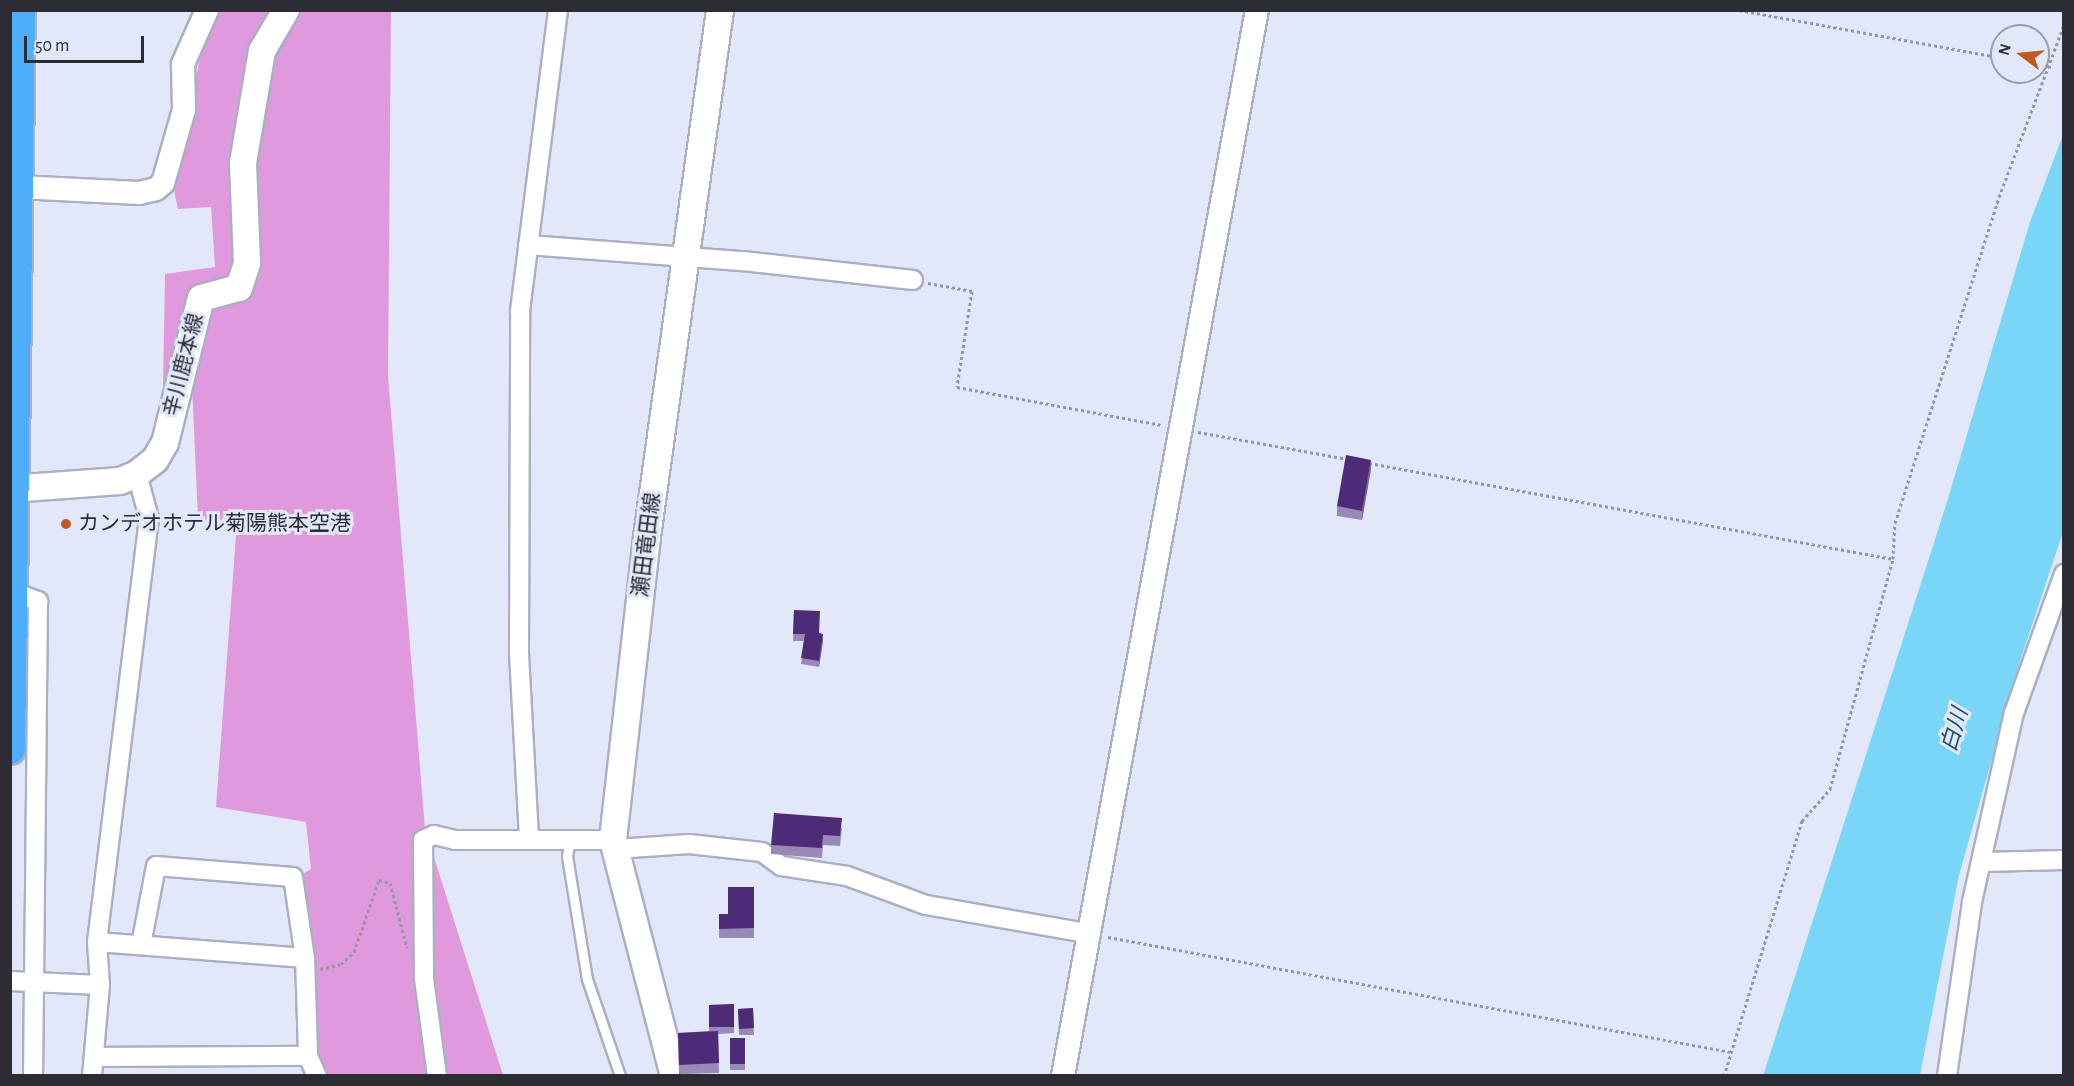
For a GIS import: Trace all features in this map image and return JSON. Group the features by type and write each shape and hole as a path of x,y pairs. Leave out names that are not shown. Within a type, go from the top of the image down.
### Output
{"highway":[{"path":"10,749 14,592 12,488 20,10"}],"main road":[{"name":"辛川鹿本線","path":"12,488 120,481 137,474 155,460 165,443 201,298 238,288 247,263 243,163 262,51 286,10"},
{"name":"瀬田竜田線","path":"674,1076 615,844 647,537 720,10"}],"street":[{"path":"18,187 139,193 156,189 163,183 184,110 183,64 207,10"},
{"path":"529,838 519,652 520,311 558,10"},
{"path":"1063,1076 1087,933 1257,10"},
{"path":"528,245 684,257 913,280"},
{"path":"92,1076 100,985 97,942 149,518 137,474"},
{"path":"1947,1076 1972,902 1983,862 2014,713 2064,574"},
{"path":"14,592 38,601 33,1076"},
{"path":"436,1076 424,978 423,840 434,835 455,840 529,838 570,839 615,844 689,844 762,852 781,866 847,876 926,905 1087,933"},
{"path":"1983,862 2064,860"},
{"path":"141,945 156,866 293,877 306,966 308,1056 317,1076"},
{"path":"97,942 141,945 306,966"},
{"path":"10,981 100,985"},
{"path":"94,1057 308,1056"}],"lane":[{"path":"570,839 567,856 587,980 620,1076"}],"path":[{"path":"1739,10 1990,56"},
{"path":"1724,1076 1802,821 1830,789 1893,559 1895,523 1999,197 2051,67 2064,25"},
{"path":"913,280 972,291 957,387 1355,460"},
{"path":"1366,463 1893,559"},
{"path":"306,966 341,964 354,952 379,880 390,883 401,939 424,978"},
{"path":"1087,933 1731,1052"}],"shaded area":[{"path":"211,11 391,11 388,376 425,829 503,1075 323,1075 313,1055 298,877 311,869 306,822 216,807 237,522 198,519 192,385 163,389 165,274 215,267 211,207 178,209 172,181"}],"water":[{"name":"白川","path":"2063,135 2063,532 2019,664 1959,875 1920,1075 1763,1076 1947,502 2030,222"}],"building":[{"path":"1346,455 1371,460 1362,511 1337,506"},
{"path":"794,610 820,611 819,633 823,634 819,661 801,658 805,634 793,634"},
{"path":"774,813 842,818 840,836 823,835 822,848 771,845"},
{"path":"728,887 754,887 754,928 719,929 719,914 728,914"},
{"path":"734,1004 734,1027 709,1027 709,1005"},
{"path":"753,1008 754,1028 739,1029 738,1009"},
{"path":"718,1031 719,1063 679,1065 678,1033"},
{"path":"730,1038 745,1038 745,1064 730,1064"}],"place":[{"name":"カンデオホテル菊陽熊本空港","path":"66,524"}]}
